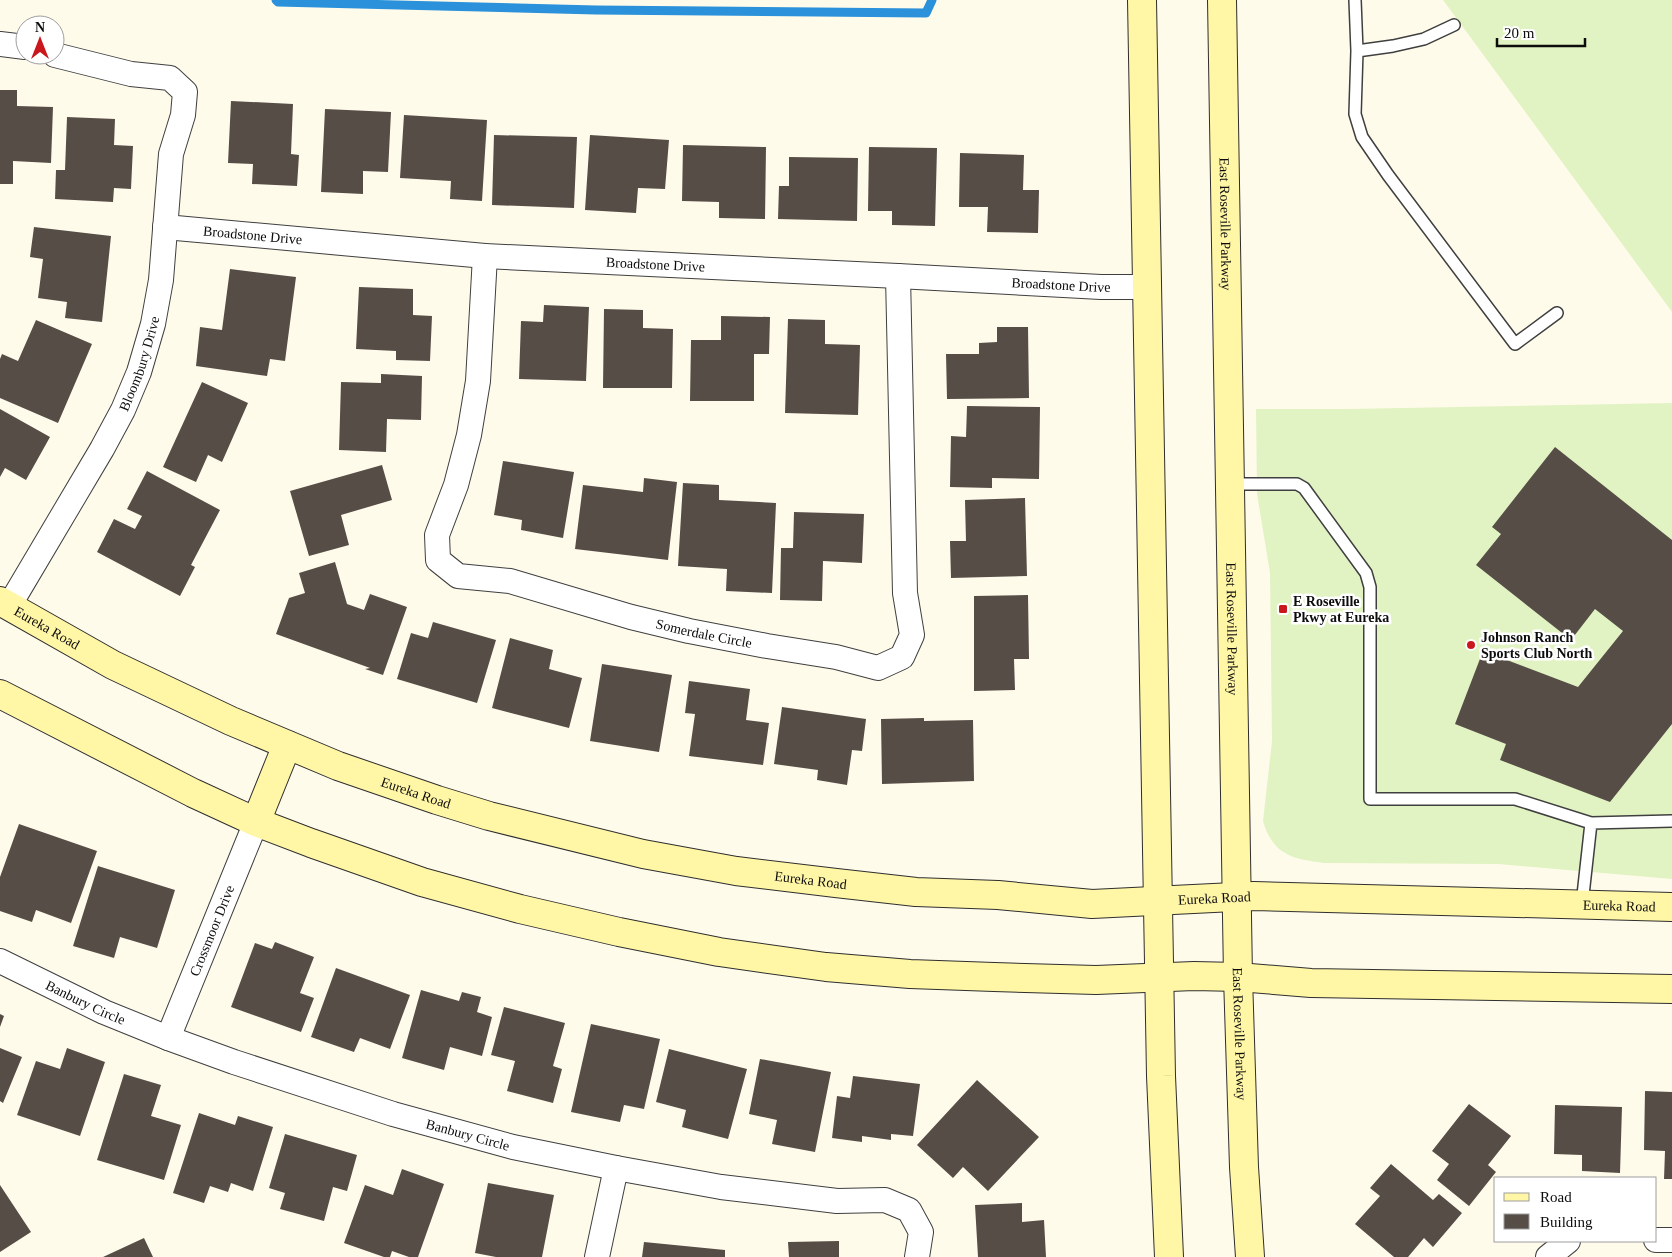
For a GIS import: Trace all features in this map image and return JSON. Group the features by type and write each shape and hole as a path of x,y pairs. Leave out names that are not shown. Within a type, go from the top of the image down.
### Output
{"main road":[{"path":"1142,0 1164,1172 1169,1257"},
{"name":"East Roseville Parkway","path":"1222,0 1236,897 1244,1167 1250,1257"},
{"name":"Eureka Road","path":"5,604 112,665 231,720 338,766 490,816 643,854 736,871 916,892 998,895 1092,904 1236,897 1306,897 1672,907"},
{"path":"0,694 193,793 256,822 422,882 529,911 619,932 719,952 826,967 910,974 1072,980 1194,976 1238,977 1312,983 1672,989"},
{"path":"256,822 287,745"}],"street":[{"path":"0,44 15,46"},
{"name":"Bloombury Drive","path":"5,604 102,449 123,410 139,372 154,324 161,280 171,154 183,115 185,92 170,78 131,74 65,57"},
{"name":"Broadstone Drive","path":"165,227 484,256 1101,287 1148,287"},
{"name":"Somerdale Circle","path":"484,256 478,381 469,435 456,486 437,535 438,560 458,576 510,581 689,631 836,657 878,668 902,657 912,635 905,593 898,276"},
{"name":"Crossmoor Drive","path":"168,1038 256,822"},
{"name":"Banbury Circle","path":"0,961 104,1012 234,1062 393,1114 513,1147 720,1187 837,1201 885,1200 909,1210 920,1232 917,1257"},
{"path":"597,1257 616,1168"},
{"path":"1657,1240 1672,1240"},
{"path":"1548,1257 1567,1242"}],"lane":[{"path":"1355,0 1357,51 1355,114 1362,137 1388,175 1514,344 1557,313"},
{"path":"1357,51 1424,39 1454,26"},
{"path":"1230,484 1297,484 1304,488 1366,573 1370,586 1370,799 1515,799 1591,823 1672,821"},
{"path":"1582,904 1591,823"}],"green space":[{"path":"1443,0 1672,0 1672,312"},
{"name":"Johnson Ranch Sports Club North","path":"1672,403 1672,879 1498,864 1324,863 1302,860 1278,848 1267,832 1263,821 1272,741 1270,573 1257,494 1256,409"}],"building":[{"path":"0,90 17,90 17,106 53,107 51,163 13,161 13,184 0,184"},
{"path":"231,101 293,104 291,154 299,155 297,186 252,184 253,164 228,163"},
{"path":"325,109 391,112 388,172 363,171 363,194 321,192"},
{"path":"404,115 487,120 482,201 450,199 451,181 400,178"},
{"path":"67,117 115,119 114,145 133,146 131,189 114,188 113,202 55,199 56,170 65,170"},
{"path":"494,135 577,137 574,208 492,205"},
{"path":"590,135 669,140 665,189 638,188 636,213 585,210"},
{"path":"683,145 766,147 765,219 719,218 719,202 682,201"},
{"path":"869,147 937,148 935,226 892,225 892,211 868,211"},
{"path":"960,153 1024,155 1023,190 1039,190 1038,233 987,232 988,207 959,207"},
{"path":"789,157 858,158 857,221 778,219 779,186 789,186"},
{"path":"34,227 111,236 102,322 65,318 67,302 38,298 43,259 30,257"},
{"path":"230,269 296,277 285,361 270,359 267,376 196,366 200,327 222,330"},
{"path":"359,287 413,289 413,315 432,316 430,361 396,360 396,351 356,349"},
{"path":"544,305 589,307 586,381 519,379 521,321 543,322"},
{"path":"604,309 643,310 643,328 673,329 672,388 603,388"},
{"path":"721,316 770,317 769,354 754,354 754,401 690,401 691,340 721,340"},
{"path":"788,319 825,320 825,344 860,345 858,415 785,413"},
{"path":"36,320 92,344 58,423 0,398 0,359 2,354 18,361"},
{"path":"997,327 1028,327 1029,398 947,399 946,354 979,354 979,343 997,342"},
{"path":"381,374 422,376 421,420 387,419 386,452 339,450 341,382 381,383"},
{"path":"202,382 248,403 222,462 208,455 196,482 163,467"},
{"path":"967,406 1040,407 1039,479 992,478 992,488 950,487 951,436 966,437"},
{"path":"0,409 50,437 26,480 5,468 0,477"},
{"path":"1555,447 1672,540 1672,724 1610,802 1500,760 1506,744 1455,724 1483,651 1578,687 1623,631 1595,609 1571,640 1476,565 1501,534 1492,527"},
{"path":"503,461 574,472 563,538 521,530 522,520 494,515"},
{"path":"382,465 392,500 341,515 349,545 309,556 290,491"},
{"path":"147,471 220,510 191,565 195,567 180,596 97,552 114,519 135,529 142,516 127,509"},
{"path":"644,478 677,482 668,560 575,549 583,485 643,492"},
{"path":"683,483 719,485 719,500 776,503 772,593 726,591 727,569 678,566"},
{"path":"1025,498 1027,576 951,578 950,541 966,541 965,500"},
{"path":"794,512 864,514 862,563 823,561 822,601 780,600 781,548 793,548"},
{"path":"335,562 347,604 364,610 370,594 407,607 383,675 365,669 370,668 276,634 289,598 305,593 299,573"},
{"path":"1028,595 1029,659 1014,659 1015,690 974,691 974,596"},
{"path":"433,622 496,640 477,703 397,679 411,633 428,638"},
{"path":"510,638 553,650 549,669 582,678 569,728 492,708"},
{"path":"602,664 672,675 659,752 590,741"},
{"path":"689,681 750,689 746,720 769,723 763,765 689,756 695,714 685,713"},
{"path":"782,707 866,719 862,751 852,750 847,785 817,780 818,770 774,764"},
{"path":"924,718 924,721 973,720 974,781 882,784 881,719"},
{"path":"19,824 97,851 71,923 36,910 32,922 0,911 0,877"},
{"path":"98,866 175,890 157,948 120,937 114,958 73,946"},
{"path":"275,942 314,957 300,993 314,998 301,1032 231,1007 255,943 272,949"},
{"path":"336,968 410,995 390,1049 360,1038 354,1052 311,1037"},
{"path":"421,990 459,1001 462,992 481,997 477,1012 492,1017 482,1056 450,1047 444,1070 402,1058"},
{"path":"504,1007 565,1023 553,1066 562,1069 553,1103 507,1091 515,1061 491,1055"},
{"path":"0,1014 4,1016 0,1027"},
{"path":"591,1024 660,1039 644,1109 624,1105 620,1122 571,1112"},
{"path":"0,1048 22,1057 3,1103 0,1101"},
{"path":"67,1048 105,1062 80,1136 17,1115 36,1061 60,1069"},
{"path":"669,1049 747,1069 728,1139 682,1127 686,1110 656,1102"},
{"path":"760,1059 831,1072 815,1152 772,1144 777,1120 749,1114"},
{"path":"124,1074 161,1085 151,1116 181,1125 164,1180 97,1160"},
{"path":"853,1076 920,1084 913,1136 891,1134 891,1140 862,1136 862,1142 832,1138 837,1096 850,1098"},
{"path":"977,1080 1039,1137 988,1191 963,1167 953,1178 917,1145"},
{"path":"1645,1091 1672,1092 1672,1179 1664,1179 1665,1151 1644,1150"},
{"path":"1469,1104 1511,1136 1488,1165 1496,1172 1469,1206 1437,1180 1449,1164 1432,1151"},
{"path":"1555,1105 1622,1107 1620,1173 1582,1171 1582,1155 1554,1154"},
{"path":"199,1113 235,1125 238,1116 273,1127 253,1191 231,1183 228,1192 210,1186 204,1203 173,1193"},
{"path":"285,1134 357,1155 347,1191 333,1187 324,1221 280,1209 285,1193 269,1188"},
{"path":"1391,1164 1433,1200 1439,1194 1462,1213 1433,1247 1424,1238 1408,1257 1394,1257 1355,1224 1380,1196 1370,1188"},
{"path":"402,1169 444,1184 418,1257 409,1257 392,1251 390,1257 384,1257 344,1243 365,1185 393,1195"},
{"path":"488,1183 554,1195 542,1257 496,1257 475,1253"},
{"path":"0,1185 31,1232 0,1252"},
{"path":"1022,1203 1022,1222 1044,1220 1046,1257 978,1257 975,1205"},
{"path":"144,1238 153,1257 103,1257"},
{"path":"839,1241 839,1257 789,1257 788,1242"},
{"path":"644,1242 725,1250 725,1257 642,1257"}],"waterway":[{"path":"276,0 278,2 596,10 926,13 932,0"}],"place":[{"name":"E Roseville Pkwy at Eureka","path":"1283,609"},
{"name":"Johnson Ranch Sports Club North","path":"1471,645"}]}
